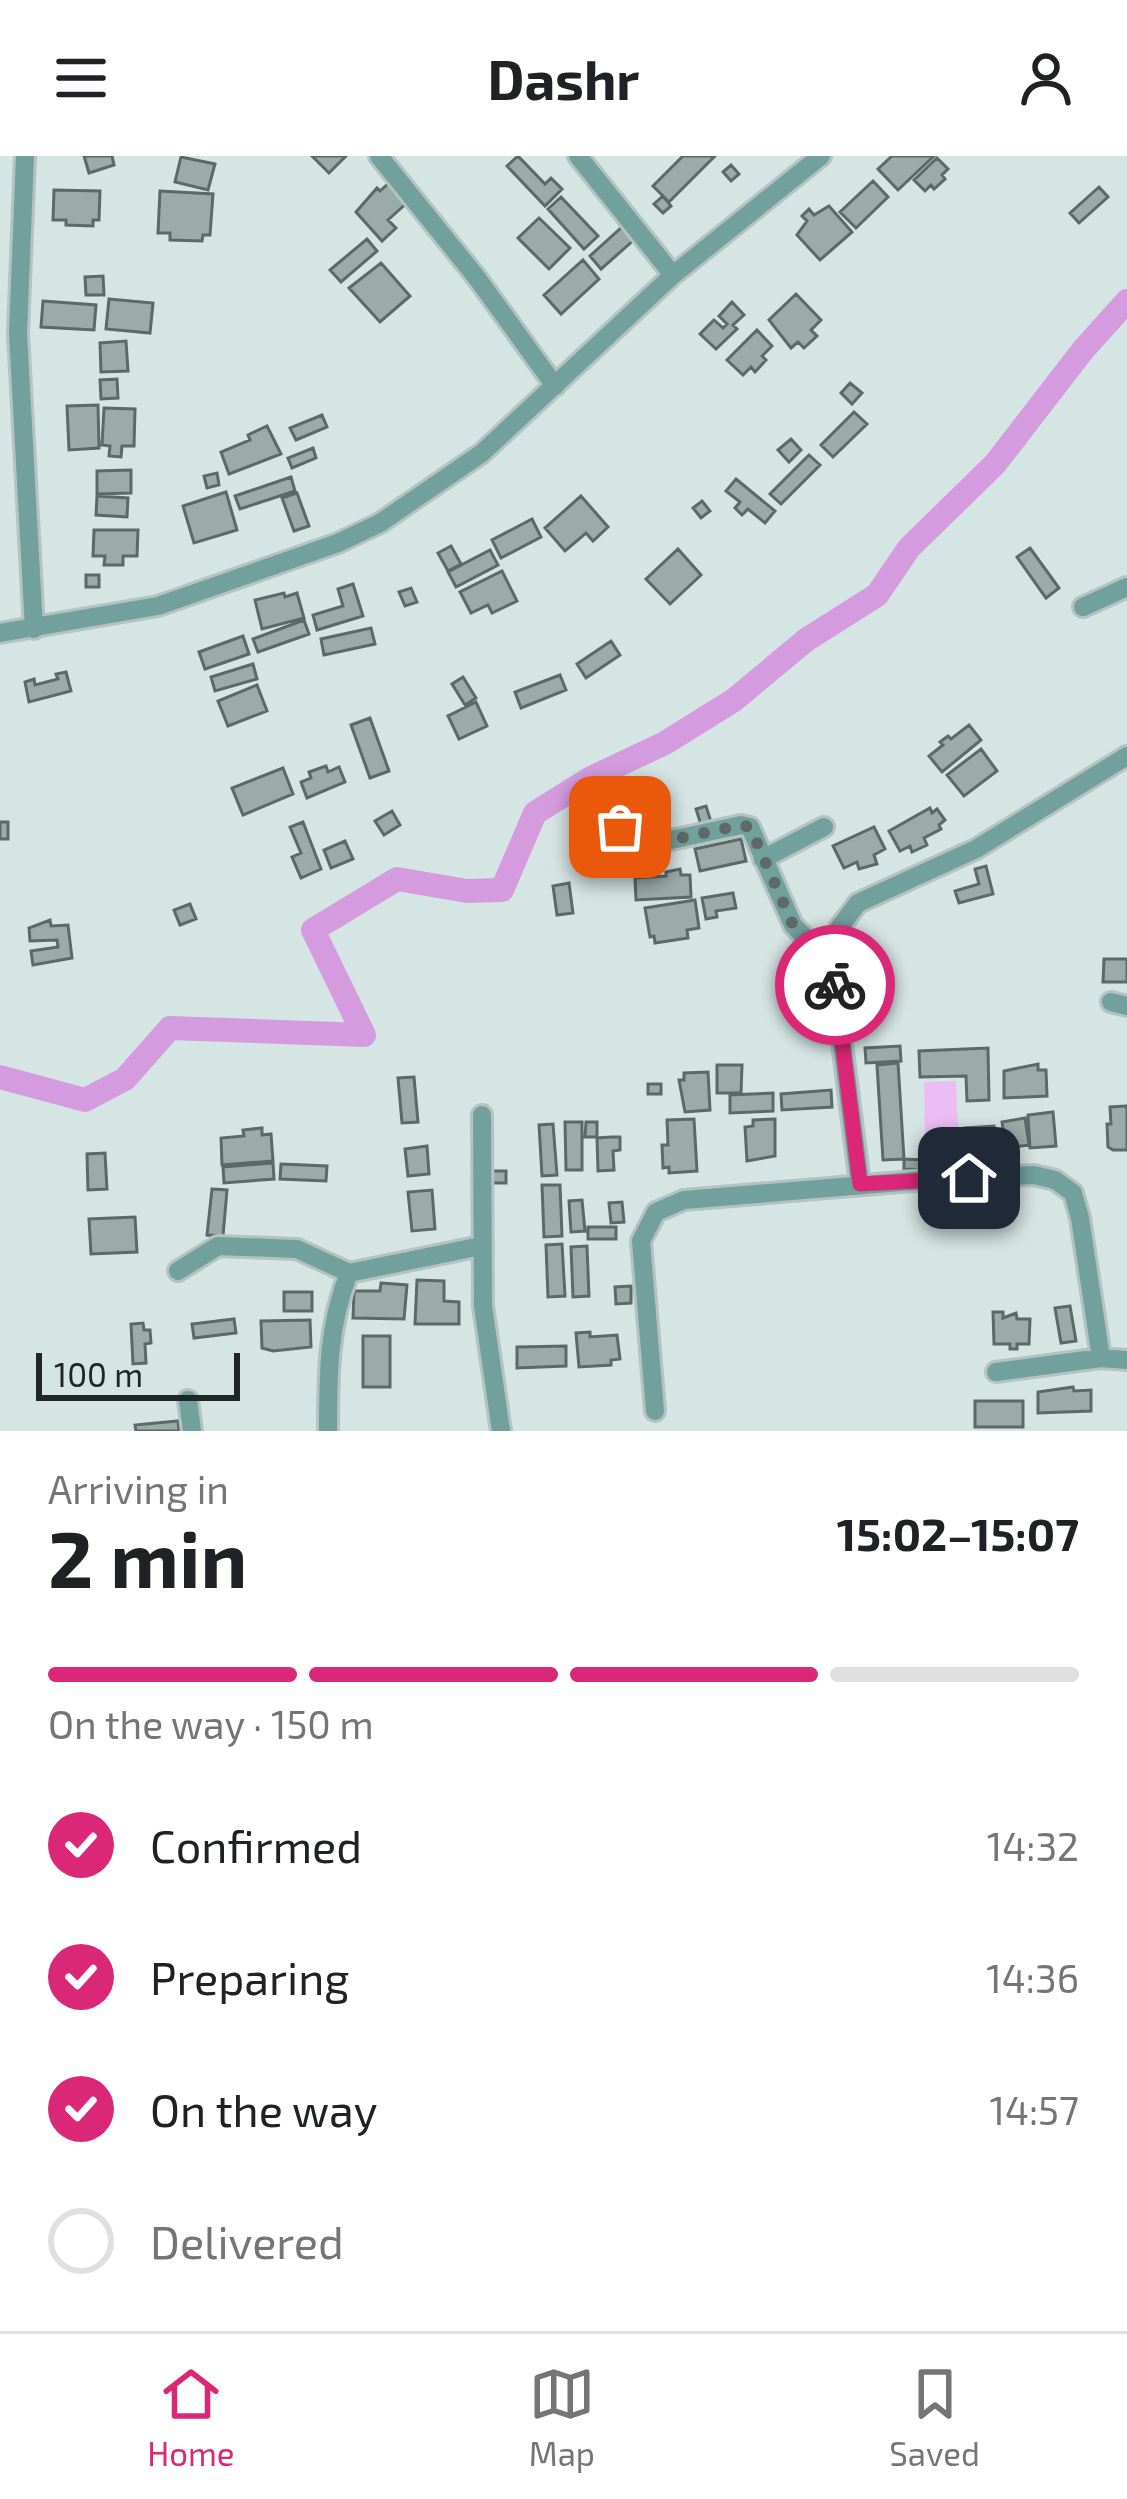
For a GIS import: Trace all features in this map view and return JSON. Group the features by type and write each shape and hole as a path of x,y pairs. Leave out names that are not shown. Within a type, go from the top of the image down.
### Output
{"street":[{"path":"26,156 9,334 34,629"},
{"path":"379,156 477,278 555,386"},
{"path":"578,156 673,275"},
{"path":"0,633 158,605 338,544 380,524 482,453 673,275 820,156"},
{"path":"1083,608 1127,586"},
{"path":"860,1184 832,965 839,928 858,902 976,849 1127,756"},
{"path":"620,827 671,840 750,827 793,925 832,965"},
{"path":"763,859 824,827"},
{"path":"482,1115 483,1306 501,1431"},
{"path":"655,1412 641,1241 656,1212 684,1200 1034,1175 1065,1185 1073,1193 1081,1218 1101,1358"},
{"path":"178,1271 218,1246 297,1249 349,1273 481,1246"},
{"path":"328,1431 330,1344 335,1307 349,1273"},
{"path":"996,1372 1101,1358 1127,1360"},
{"path":"188,1400 191,1431"}],"shaded area":[{"path":"956,1081 958,1132 925,1134 924,1082"}],"building":[{"path":"84,156 112,156 114,165 89,173"},
{"path":"312,156 346,156 329,173"},
{"path":"518,156 545,184 551,178 562,189 545,206 507,166"},
{"path":"683,156 715,156 669,202 653,186"},
{"path":"892,156 934,156 898,190 878,169"},
{"path":"181,157 215,164 208,190 175,182"},
{"path":"937,158 948,169 942,175 945,179 925,191 914,180"},
{"path":"731,165 739,174 731,181 723,172"},
{"path":"391,181 409,201 388,220 396,228 382,241 356,212 377,188 380,191"},
{"path":"873,181 888,197 856,228 840,212"},
{"path":"1099,187 1108,197 1079,223 1070,213"},
{"path":"54,190 100,191 99,220 93,220 93,226 53,220"},
{"path":"160,191 213,194 210,235 203,235 202,241 170,240 170,233 158,233"},
{"path":"663,196 671,206 663,213 654,204"},
{"path":"561,197 598,236 584,249 548,209"},
{"path":"829,206 852,232 820,260 797,235 809,209 814,215"},
{"path":"539,218 570,248 549,269 518,238"},
{"path":"623,226 635,239 601,269 590,256"},
{"path":"367,239 377,251 341,282 330,270"},
{"path":"583,260 599,279 561,314 544,295"},
{"path":"381,263 410,296 380,322 349,288"},
{"path":"103,276 104,295 86,295 85,277"},
{"path":"796,294 821,320 811,330 817,336 804,348 798,342 791,348 769,320"},
{"path":"109,299 153,303 150,333 106,329"},
{"path":"43,301 96,305 94,330 41,327"},
{"path":"732,302 744,315 716,349 700,334 714,320 723,328 727,324 719,316"},
{"path":"757,330 772,346 755,372 751,367 743,375 727,360"},
{"path":"126,341 128,371 101,372 100,343"},
{"path":"117,379 118,398 101,399 100,380"},
{"path":"850,383 862,393 852,404 841,393"},
{"path":"98,405 99,448 69,450 67,406"},
{"path":"104,408 135,409 134,446 122,446 121,457 109,456 110,446 102,445"},
{"path":"854,412 867,424 833,457 821,445"},
{"path":"322,415 327,427 296,440 290,428"},
{"path":"267,426 281,454 229,474 221,452 250,440 248,435"},
{"path":"791,439 801,450 789,462 778,450"},
{"path":"313,448 316,458 292,468 288,458"},
{"path":"809,455 820,465 781,504 770,494"},
{"path":"131,470 131,493 97,494 97,471"},
{"path":"217,473 219,485 207,488 204,476"},
{"path":"291,477 295,491 240,509 235,496"},
{"path":"736,479 775,511 765,523 748,509 742,515 735,508 740,502 726,491"},
{"path":"226,492 237,530 194,543 183,506"},
{"path":"297,493 309,526 294,531 282,498"},
{"path":"97,496 128,498 127,517 96,515"},
{"path":"581,496 608,527 593,541 586,533 565,551 545,528"},
{"path":"702,501 710,511 701,518 693,508"},
{"path":"532,519 541,537 501,558 492,540"},
{"path":"94,530 138,530 137,556 123,556 123,565 104,565 105,556 93,556"},
{"path":"451,546 461,564 448,571 438,553"},
{"path":"1030,548 1059,588 1046,598 1017,557"},
{"path":"678,549 701,575 670,604 646,579"},
{"path":"490,550 498,565 456,587 448,572"},
{"path":"502,571 517,601 492,613 488,605 471,613 460,592"},
{"path":"86,575 99,575 99,587 86,587"},
{"path":"353,584 363,616 317,630 313,615 343,606 338,589"},
{"path":"411,588 417,602 405,606 399,592"},
{"path":"284,593 285,597 297,593 304,618 262,629 255,600"},
{"path":"304,620 309,634 258,652 253,639"},
{"path":"371,628 375,644 324,655 321,639"},
{"path":"243,636 249,654 205,669 199,652"},
{"path":"611,641 620,655 586,678 577,664"},
{"path":"253,664 257,679 215,691 211,677"},
{"path":"66,672 71,691 29,702 25,682 34,679 35,685"},
{"path":"560,675 566,690 521,708 515,692"},
{"path":"463,677 476,698 465,705 452,684"},
{"path":"257,685 267,711 228,726 218,701"},
{"path":"476,702 487,726 459,739 448,716"},
{"path":"370,718 389,771 370,778 351,725"},
{"path":"969,725 981,740 942,772 929,756 943,745 940,742"},
{"path":"981,749 997,771 964,796 947,775"},
{"path":"326,766 328,772 339,767 345,782 307,798 301,782 311,778 309,772"},
{"path":"283,768 293,794 243,815 232,788"},
{"path":"656,782 662,810 635,816 629,788"},
{"path":"618,786 624,798 605,807 600,794"},
{"path":"706,806 712,825 702,828 696,809"},
{"path":"930,808 945,820 941,829 924,838 927,845 900,851 889,831"},
{"path":"392,811 400,825 384,835 375,821"},
{"path":"0,822 8,822 8,839 0,839"},
{"path":"303,822 321,869 301,878 292,857 301,853 290,827"},
{"path":"874,827 885,849 874,855 877,864 859,869 857,862 844,868 833,846"},
{"path":"741,839 746,861 700,871 695,849"},
{"path":"345,841 353,859 331,868 324,850"},
{"path":"986,866 993,894 959,903 955,891 979,884 975,869"},
{"path":"680,869 681,875 690,875 691,897 636,900 635,878 666,876"},
{"path":"569,883 573,913 557,915 553,886"},
{"path":"733,893 736,908 716,911 717,917 706,919 702,898"},
{"path":"695,900 699,928 687,930 688,938 655,943 645,908"},
{"path":"190,904 196,919 180,925 174,910"},
{"path":"50,920 51,926 68,925 72,958 33,965 31,951 58,947 57,940 30,941 29,928"},
{"path":"1104,959 1127,959 1127,982 1103,982"},
{"path":"900,1046 901,1061 866,1063 865,1048"},
{"path":"988,1048 989,1100 967,1101 966,1076 920,1077 919,1051"},
{"path":"898,1063 904,1159 883,1160 877,1065"},
{"path":"1038,1064 1038,1070 1046,1070 1047,1096 1004,1098 1004,1071"},
{"path":"717,1065 742,1065 741,1093 717,1093"},
{"path":"708,1072 710,1110 685,1112 679,1080 684,1080 684,1073"},
{"path":"414,1077 418,1122 402,1123 398,1078"},
{"path":"648,1084 661,1084 661,1094 648,1094"},
{"path":"831,1090 832,1107 782,1110 781,1094"},
{"path":"773,1093 773,1111 730,1113 730,1095"},
{"path":"1127,1106 1127,1150 1113,1150 1108,1147 1110,1107"},
{"path":"1053,1112 1056,1146 1030,1148 1028,1115"},
{"path":"1025,1118 1029,1145 1006,1148 1002,1122"},
{"path":"694,1119 697,1171 669,1173 669,1167 663,1168 662,1145 668,1145 667,1120"},
{"path":"775,1119 775,1156 747,1161 745,1127 753,1126 753,1120"},
{"path":"565,1122 582,1122 582,1170 566,1170"},
{"path":"586,1122 597,1122 597,1137 585,1137"},
{"path":"553,1124 557,1175 542,1176 539,1125"},
{"path":"994,1126 996,1156 967,1158 962,1138 966,1138 965,1128"},
{"path":"262,1128 262,1135 271,1134 273,1161 222,1165 221,1138"},
{"path":"959,1135 960,1167 937,1167 936,1136"},
{"path":"620,1137 620,1150 613,1151 614,1170 598,1171 597,1138"},
{"path":"427,1146 429,1174 408,1176 405,1149"},
{"path":"105,1153 107,1189 88,1190 87,1154"},
{"path":"904,1159 924,1160 924,1170 904,1169"},
{"path":"273,1163 274,1179 224,1183 223,1167"},
{"path":"281,1164 327,1166 326,1181 280,1179"},
{"path":"492,1171 506,1171 506,1183 493,1183"},
{"path":"542,1185 560,1185 562,1236 544,1237"},
{"path":"212,1189 227,1190 223,1236 207,1235"},
{"path":"432,1190 435,1229 412,1231 408,1192"},
{"path":"582,1200 585,1231 571,1232 569,1201"},
{"path":"622,1202 624,1222 611,1223 609,1203"},
{"path":"135,1217 137,1252 91,1254 89,1219"},
{"path":"588,1227 616,1227 616,1239 588,1239"},
{"path":"562,1244 565,1296 548,1297 546,1245"},
{"path":"587,1246 589,1296 573,1297 571,1247"},
{"path":"417,1280 444,1281 444,1301 459,1302 459,1324 415,1324"},
{"path":"381,1283 407,1285 404,1319 353,1318 354,1291 380,1291"},
{"path":"631,1286 631,1303 616,1304 615,1287"},
{"path":"284,1292 312,1292 312,1311 284,1311"},
{"path":"1070,1306 1076,1341 1061,1343 1055,1308"},
{"path":"993,1312 1003,1312 1003,1318 1016,1313 1017,1319 1030,1319 1029,1344 1010,1349 1010,1344 994,1344"},
{"path":"234,1319 236,1333 194,1338 192,1324"},
{"path":"310,1320 311,1347 262,1348 261,1321"},
{"path":"143,1323 144,1330 150,1330 151,1343 145,1344 146,1363 133,1364 131,1324"},
{"path":"590,1332 590,1337 617,1335 620,1359 611,1360 611,1365 579,1367 576,1333"},
{"path":"363,1336 390,1336 390,1387 363,1387"},
{"path":"566,1346 566,1366 517,1368 517,1347"},
{"path":"1073,1387 1074,1391 1091,1390 1091,1411 1038,1413 1038,1392"},
{"path":"975,1401 1023,1401 1023,1427 975,1427"},
{"path":"178,1421 179,1431 136,1431 135,1425"}],"waterway":[{"path":"0,1077 85,1100 125,1079 170,1028 364,1035 313,930 397,879 467,891 502,890 535,813 734,700 806,640 877,595 909,548 995,464 1127,301"}],"way so far":[{"path":"620,827 671,840 750,827 793,925 832,965 835,985"}],"route":[{"path":"835,985 860,1184 969,1178"}]}
